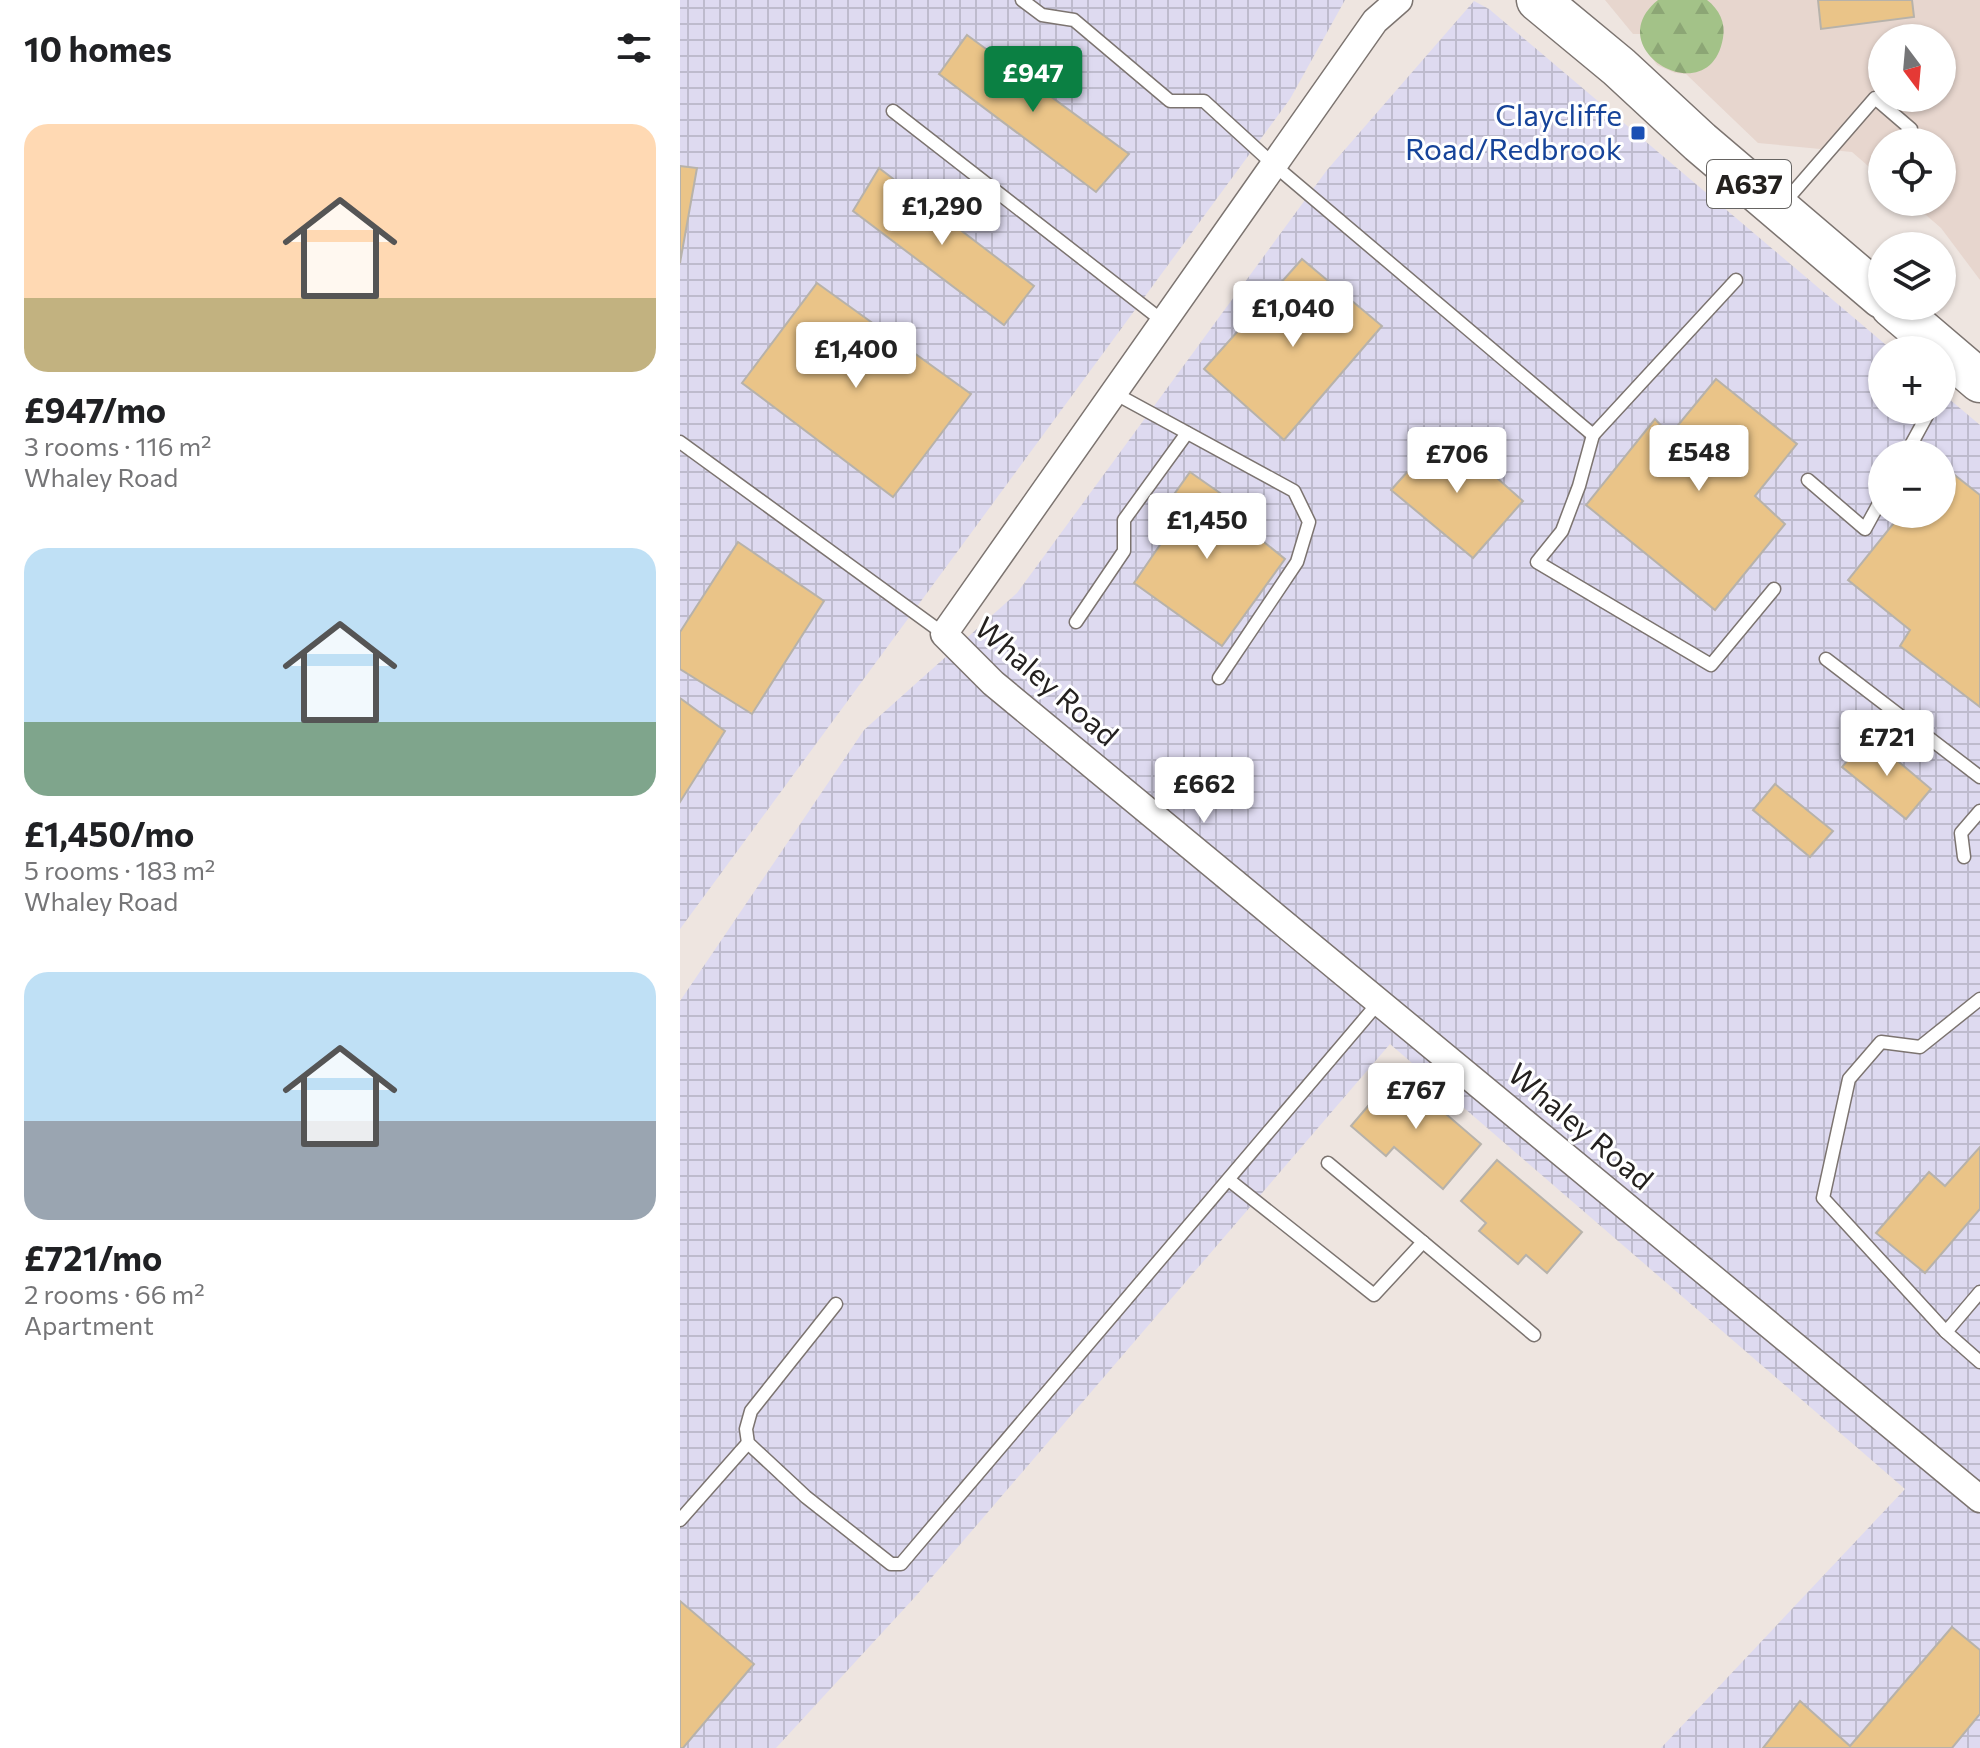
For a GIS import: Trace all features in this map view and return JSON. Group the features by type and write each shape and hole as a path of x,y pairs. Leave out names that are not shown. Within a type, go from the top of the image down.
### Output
{"highway":[{"name":"A637","path":"1538,0 1868,285"},
{"name":"A637","path":"1566,0 1619,67"},
{"path":"1905,320 1960,377"}],"street":[{"name":"Whaley Road","path":"1399,0 1379,11 944,634 993,683 1980,1499"}],"lane":[{"path":"1022,0 1042,15 1074,20 1170,101 1204,101 1274,165 1593,435"},
{"path":"1778,209 1875,98 1910,128"},
{"path":"893,111 1164,322"},
{"path":"1736,280 1593,435 1562,531 1537,562 1711,665 1774,589"},
{"path":"1114,393 1294,491 1309,522 1297,562 1219,678"},
{"path":"1076,622 1124,551 1124,520 1187,433"},
{"path":"680,442 944,634"},
{"path":"1808,480 1865,529 1868,524"},
{"path":"1826,659 1980,777"},
{"path":"1964,857 1961,833 1980,811"},
{"path":"1980,999 1920,1047 1881,1042 1849,1079 1823,1198 1946,1332 1980,1362"},
{"path":"836,1304 751,1411 746,1429 748,1443 806,1497 891,1564 901,1564 1379,1002"},
{"path":"1328,1163 1534,1335"},
{"path":"1229,1180 1374,1295 1423,1242"},
{"path":"1946,1332 1980,1292"},
{"path":"680,1520 748,1443"}],"shaded area":[{"path":"680,0 1345,0 1290,99 680,929"},
{"path":"1605,0 1980,0 1980,280 1956,248 1956,232 1944,232 1927,216 1956,216 1956,128 1868,128 1868,166 1852,152 1758,143 1686,74 1657,65 1643,45 1641,34 1633,34"},
{"path":"1474,1 1489,9 1875,336 1868,336 1868,424 1956,424 1956,405 1980,425 1980,1748 1661,1748 1905,1489 1390,1044 915,1597 776,1748 680,1748 680,1001 864,730 1017,593 1327,170"}],"green space":[{"path":"1658,0 1707,0 1715,8 1721,17 1724,32 1714,60 1699,71 1681,73 1663,66 1648,54 1641,37 1643,19"}],"building":[{"path":"1818,0 1912,0 1914,17 1821,29"},
{"path":"967,35 1129,154 1096,192 939,74"},
{"path":"680,166 697,168 680,263"},
{"path":"879,168 1034,286 1004,325 853,211"},
{"path":"1302,259 1382,326 1284,440 1204,369"},
{"path":"817,283 971,394 893,497 742,383"},
{"path":"1716,379 1797,444 1755,496 1785,524 1715,610 1586,505 1655,419 1670,435"},
{"path":"1444,431 1523,501 1473,558 1391,490"},
{"path":"1190,472 1240,507 1233,517 1285,559 1222,646 1134,583 1164,539 1150,528"},
{"path":"1956,476 1980,495 1980,707 1900,646 1910,630 1848,580 1890,528 1956,528"},
{"path":"738,542 824,601 752,714 680,669 680,632"},
{"path":"680,698 725,731 680,802"},
{"path":"1868,736 1931,789 1906,819 1842,767"},
{"path":"1775,784 1833,831 1810,857 1753,810"},
{"path":"1397,1072 1481,1144 1443,1189 1394,1147 1386,1156 1351,1126"},
{"path":"1980,1147 1980,1209 1925,1273 1876,1233 1929,1172 1945,1186"},
{"path":"1497,1160 1582,1232 1547,1273 1526,1255 1518,1264 1479,1231 1486,1223 1461,1201"},
{"path":"680,1601 754,1664 683,1748 680,1748"},
{"path":"1952,1627 1980,1650 1980,1714 1952,1748 1763,1748 1800,1701 1850,1746"}],"place":[{"name":"Claycliffe Road/Redbrook","path":"1638,133"}]}
